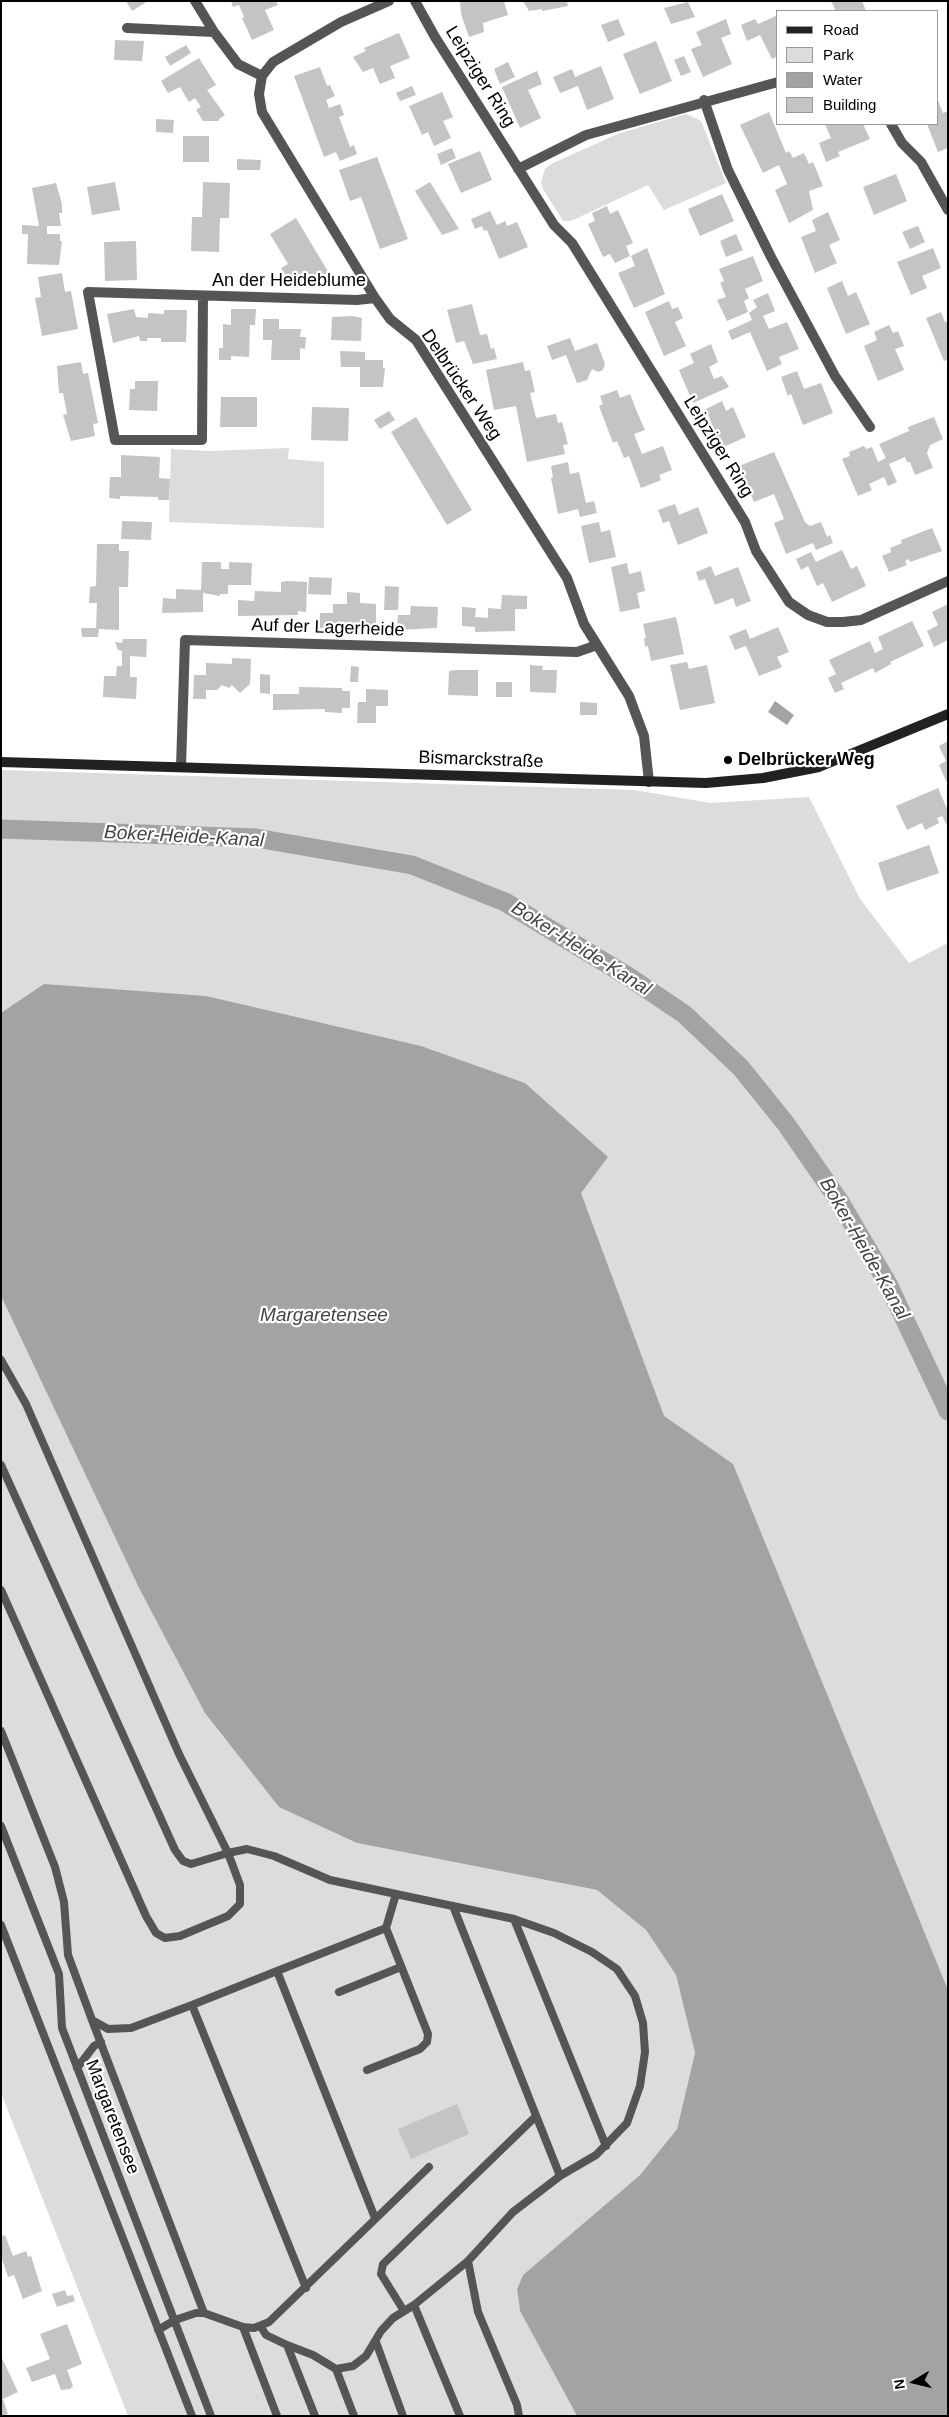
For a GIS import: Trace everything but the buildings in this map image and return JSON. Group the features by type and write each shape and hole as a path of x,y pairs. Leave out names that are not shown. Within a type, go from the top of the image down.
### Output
{"main road":[{"name":"Bismarckstraße","path":"1,762 649,782 730,781 763,778 819,767 948,714"}],"street":[{"path":"195,1 214,32 238,64 262,76 273,62 341,22 389,1"},
{"name":"Leipziger Ring","path":"415,1 435,37 554,225 572,243 745,522 756,551 789,602 808,615 827,622 861,620 948,581"},
{"path":"127,28 214,32"},
{"name":"Delbrücker Weg","path":"262,76 259,94 262,112 375,298 390,318 416,340 568,578 584,624 630,696 644,736 649,782"},
{"path":"518,169 586,135 704,100 776,82"},
{"path":"704,100 728,170 770,257 835,376 870,427"},
{"path":"892,125 902,143 922,162 948,210"},
{"name":"An der Heideblume","path":"203,296 202,440 115,440 88,292 357,300 375,298"},
{"name":"Auf der Lagerheide","path":"181,768 185,640 577,652 597,645"}],"lane":[{"path":"1,1360 26,1404 179,1754 228,1852 240,1885 240,1904 228,1916 180,1936 165,1938 156,1933 146,1916 1,1590"},
{"path":"1,1465 175,1850 183,1861 191,1864 228,1852 247,1849 265,1853 330,1880 514,1919 554,1933 592,1952 617,1969 635,1996 643,2024 645,2052 640,2086 627,2123 596,2155 560,2176 513,2212 468,2261 414,2305 393,2318 381,2331 366,2356 353,2366 336,2369"},
{"path":"1,1731 55,1867 64,1902 68,1955 204,2313"},
{"name":"Margaretensee","path":"1,1826 59,1974 62,2028 211,2416"},
{"path":"367,2070 420,2049 427,2042 428,2034 386,1928 396,1894"},
{"path":"453,1906 560,2176"},
{"path":"514,1919 606,2146"},
{"name":"Margaretensee","path":"1,1924 192,2416"},
{"path":"92,2020 108,2029 131,2028 386,1928"},
{"path":"59,1974 68,1955"},
{"path":"339,1992 401,1967"},
{"path":"277,1971 375,2218"},
{"path":"192,2005 306,2288"},
{"path":"77,2068 94,2046 101,2042"},
{"path":"404,2312 381,2274 383,2264 536,2116"},
{"path":"158,2330 174,2320 196,2313 204,2313 243,2327 261,2327 277,2316 429,2167"},
{"path":"468,2261 478,2312 517,2405 519,2416"},
{"path":"414,2305 460,2416"},
{"path":"243,2327 277,2416"},
{"path":"261,2327 266,2336 313,2354 336,2369 354,2416"},
{"path":"376,2342 403,2416"},
{"path":"287,2345 315,2416"}],"green space":[{"path":"686,114 701,121 726,183 664,210 648,185 571,221 563,221 543,189 541,182 545,169 551,164 620,133"},
{"path":"289,448 288,459 324,462 324,528 169,522 171,449 208,451"},
{"path":"1,770 635,790 710,803 809,797 860,899 909,963 948,943 948,2255 1,1013"},
{"path":"1,1296 138,1586 357,1843 597,1890 646,1930 676,1975 695,2053 677,2129 640,2175 523,2275 517,2289 520,2311 577,2416 128,2416 1,2093"}],"water":[{"path":"775,701 794,715 787,725 768,712"},
{"name":"Margaretensee","path":"44,984 206,996 421,1046 525,1083 608,1157 581,1193 664,1416 733,1464 948,1990 948,2416 577,2416 520,2311 517,2289 523,2275 640,2175 677,2129 695,2053 676,1975 646,1930 597,1890 357,1843 279,1807 205,1713 138,1586 1,1296 1,1013"}],"waterway":[{"name":"Boker-Heide-Kanal","path":"1,829 256,838 412,865 505,902 629,977 684,1014 741,1068 786,1124 840,1202 888,1284 948,1411"}],"place":[{"name":"Delbrücker Weg","path":"728,760"}]}
